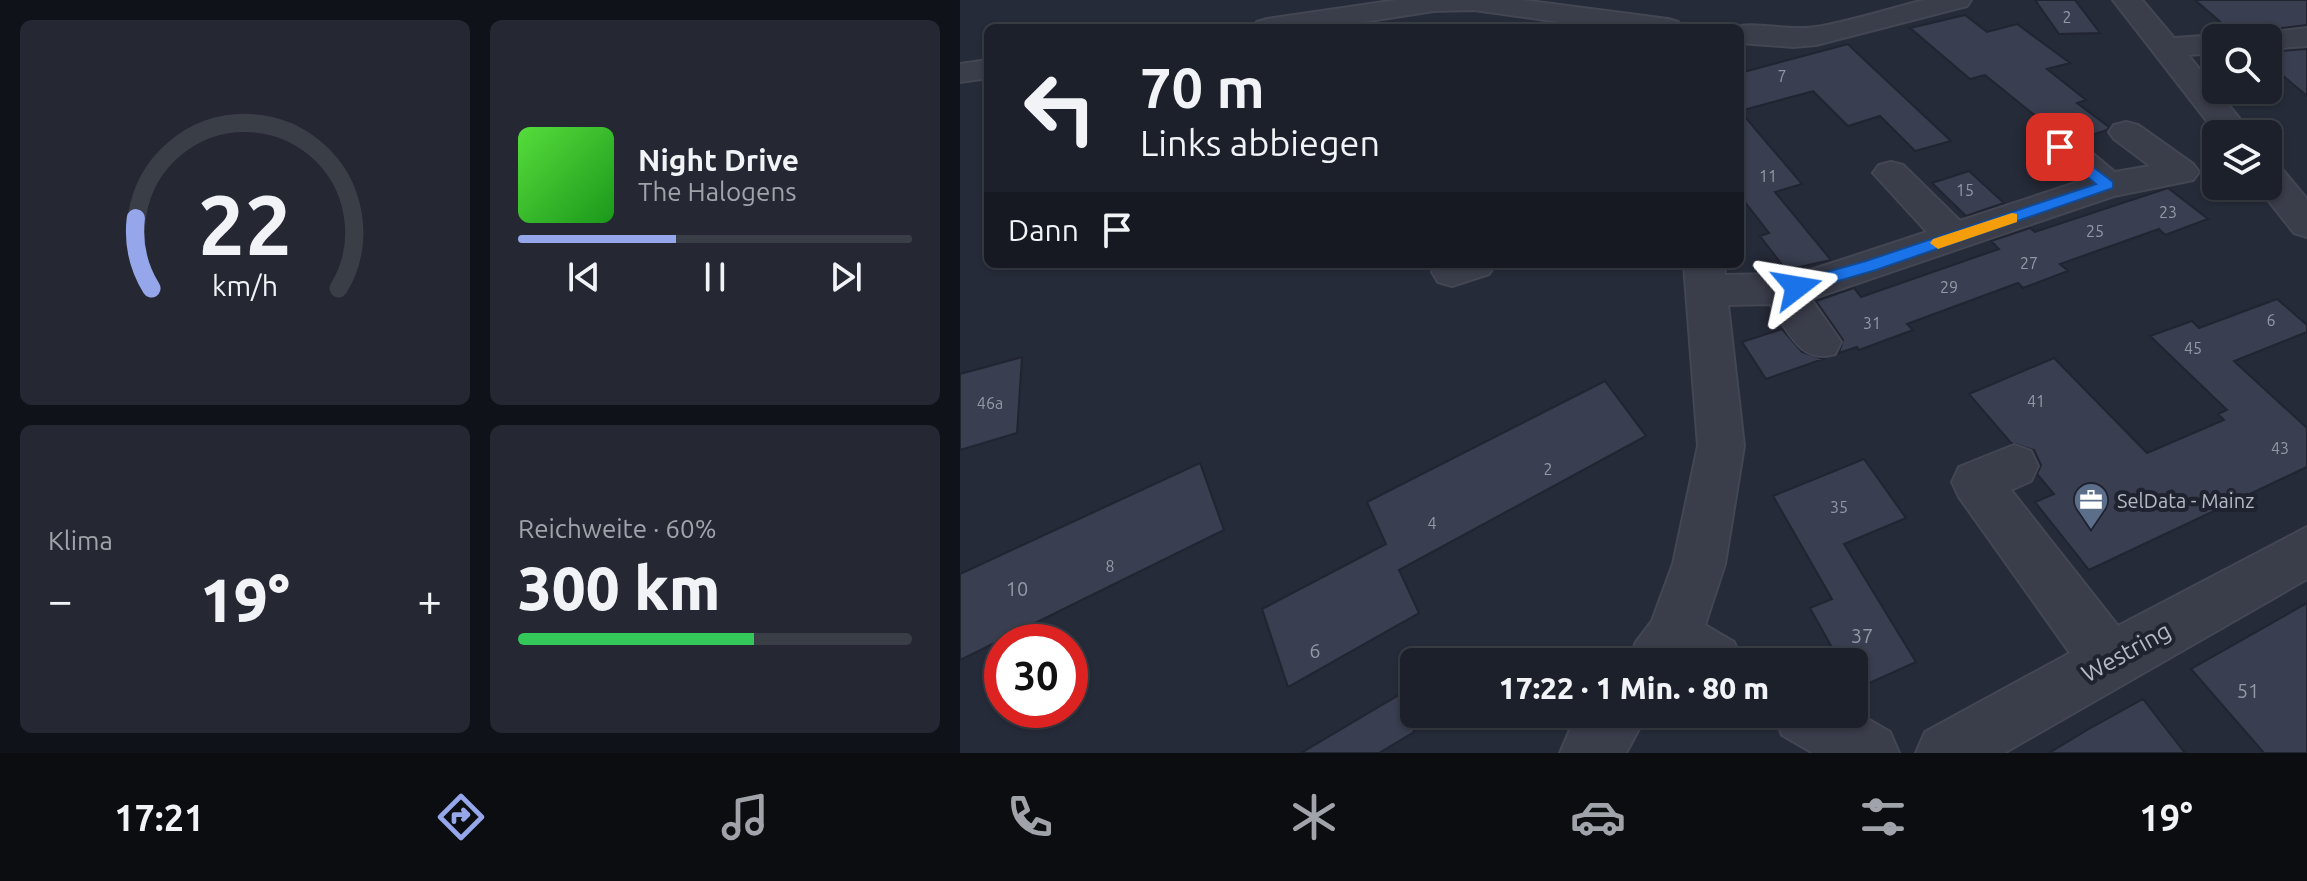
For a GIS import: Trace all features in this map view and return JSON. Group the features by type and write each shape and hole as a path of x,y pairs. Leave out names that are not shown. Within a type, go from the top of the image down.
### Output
{"street":[{"path":"1670,0 1670,24"},
{"path":"1744,34 1793,38 1836,32 1957,0"},
{"path":"2127,0 2224,120"},
{"path":"1293,24 1418,5 1475,1 1641,24"},
{"path":"2282,39 2307,37"},
{"path":"2166,48 2202,45"},
{"path":"960,73 984,70"},
{"path":"1682,648 1721,446 1706,277 1781,289 1813,284 2108,185 2181,172 2126,132"},
{"path":"2060,147 2108,185"},
{"path":"1891,173 1955,238"},
{"path":"2282,193 2307,224"},
{"path":"1781,289 1820,342"},
{"path":"2014,466 1976,482 2110,661"},
{"name":"Westring","path":"1946,753 2307,551"},
{"path":"1590,753 1608,728"},
{"path":"1827,728 1869,753"}],"building":[{"path":"2035,0 2075,0 2100,33 2059,34"},
{"path":"2195,0 2307,0 2307,25 2282,28 2282,24 2223,24"},
{"path":"1965,15 1987,32 2017,24 2070,63 2047,69 2086,100 2077,103 2109,127 2107,130 2077,140 2059,135 1985,75 1970,79 1910,28"},
{"path":"1848,44 1951,141 1915,151 1880,116 1848,126 1813,91 1744,110 1744,72"},
{"path":"2307,49 2307,96 2282,75 2282,51"},
{"path":"1744,116 1802,184 1775,192 1831,260 1786,270 1760,236 1769,233 1744,201"},
{"path":"1969,171 2004,203 1966,216 1932,183"},
{"path":"2168,188 2208,219 2165,235 2159,229 2060,264 2068,271 2023,288 2018,283 1907,324 1913,330 1859,350 1857,347 1839,353 1843,340 1816,301 1854,288 1861,297 1999,249 1991,241 2030,228 2035,232"},
{"path":"2277,299 2307,325 2307,332 2234,361 2307,428 2307,467 2089,570 2035,502 2054,494 2037,474 2041,465 2034,450 2011,443 1969,394 2054,358 2147,453 2224,420 2218,414 2227,410 2150,336 2192,321 2199,328"},
{"path":"1782,329 1802,352 1823,359 1766,379 1742,342"},
{"path":"1022,357 1017,433 960,450 960,374"},
{"path":"1605,381 1646,436 1399,570 1419,613 1288,687 1262,609 1386,544 1367,502"},
{"path":"1864,459 1906,518 1844,544 1916,662 1868,684 1868,648 1832,648 1810,608 1832,599 1773,496"},
{"path":"1200,463 1224,530 1033,624 984,624 984,648 960,660 960,574"},
{"path":"2307,603 2307,753 2264,753 2191,669"},
{"path":"1400,694 1400,728 1414,728 1414,732 1379,753 1301,753"},
{"path":"2143,699 2185,753 2049,753 2087,730"}],"slow traffic":[{"path":"1938,243 2012,218"}],"place":[{"name":"SelData - Mainz","path":"2091,531"}],"route":[{"path":"1797,287 1870,266 2108,185 2060,147"}]}
